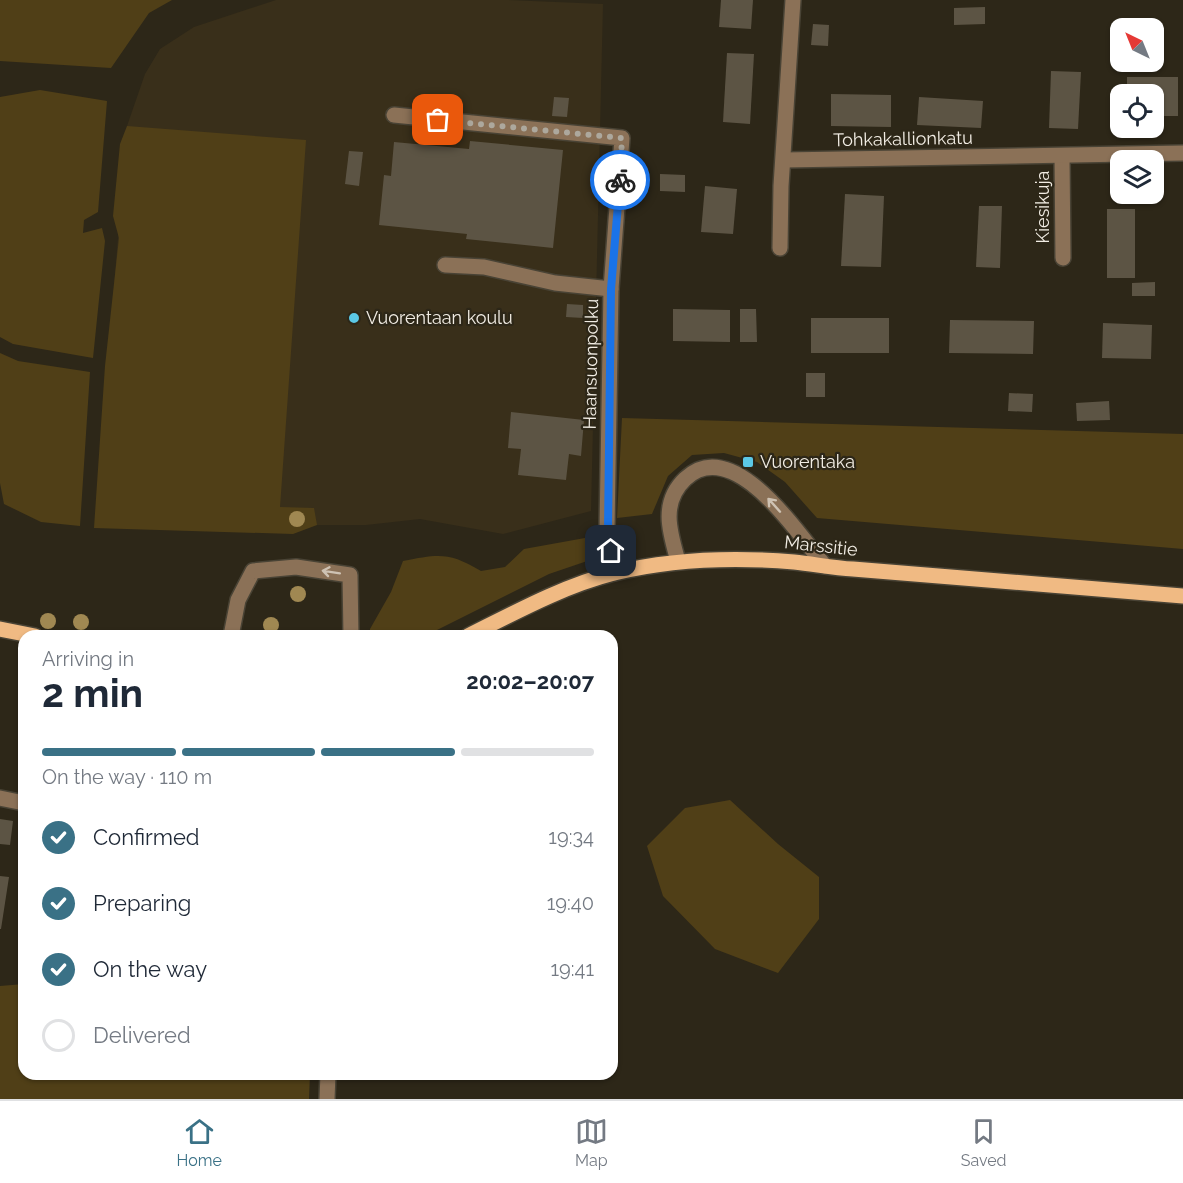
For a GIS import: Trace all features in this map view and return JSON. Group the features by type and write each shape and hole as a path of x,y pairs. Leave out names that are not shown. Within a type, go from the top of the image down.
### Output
{"main road":[{"name":"Marssitie","path":"481,630 580,584 614,573 678,561 748,559 1183,596"},
{"path":"0,629 18,633"}],"street":[{"path":"780,248 793,0"},
{"name":"Haansuonpolku","path":"394,115 622,138 611,289 608,530 614,573"},
{"name":"Tohkakallionkatu","path":"784,160 1183,153"},
{"name":"Kiesikuja","path":"1062,156 1063,258"},
{"path":"445,266 484,267 555,283 611,289"},
{"path":"678,561 669,526 669,505 679,485 693,472 715,466 735,471 761,490 825,566"},
{"path":"232,630 238,600 253,571 296,567 350,575 351,630"},
{"path":"0,798 18,802"},
{"path":"327,1099 328,1080"}],"shaded area":[{"path":"0,0 172,0 149,13 111,68 0,61"},
{"name":"Vuorentaan koulu","path":"276,0 508,0 603,4 591,511 503,534 420,519 366,525 288,525 96,511 127,126 145,74 160,49 194,27"},
{"path":"40,90 107,101 98,212 84,220 83,233 102,228 105,241 93,358 13,344 0,337 0,97"},
{"path":"127,126 306,140 280,507 314,508 317,525 293,534 94,528 105,366 119,238 113,216 120,144"},
{"path":"0,353 18,361 90,372 80,526 41,522 4,504 0,483"},
{"path":"622,418 1183,434 1183,549 817,518 785,482 757,462 724,453 692,455 668,476 652,514 617,518"},
{"path":"596,536 599,557 549,574 437,630 370,630 391,592 403,561 444,556 460,560 481,571 505,567 524,549"},
{"path":"730,800 778,844 819,877 819,919 778,973 715,949 663,896 647,846 685,808"},
{"path":"18,984 18,1080 310,1080 309,1099 0,1099 0,986"}],"building":[{"path":"721,0 753,0 751,29 719,27"},
{"path":"985,7 985,24 954,25 954,8"},
{"path":"813,24 829,25 828,46 811,45"},
{"path":"727,53 754,54 750,124 723,122"},
{"path":"1051,71 1081,72 1078,129 1049,128"},
{"path":"1127,77 1178,77 1178,116 1164,116 1164,84 1127,84"},
{"path":"831,94 891,95 891,127 831,126"},
{"path":"554,97 569,98 567,117 552,116"},
{"path":"919,97 983,101 981,128 917,125"},
{"path":"470,141 563,150 553,248 466,239 467,234 379,225 384,175 391,176 394,142 469,149"},
{"path":"349,151 363,152 359,186 345,184"},
{"path":"660,174 685,175 685,192 660,191"},
{"path":"705,186 737,189 733,234 701,232"},
{"path":"845,194 884,196 881,267 841,266"},
{"path":"979,206 1002,206 1000,268 976,267"},
{"path":"1107,209 1135,209 1135,278 1107,278"},
{"path":"1155,282 1155,296 1132,296 1132,283"},
{"path":"567,304 583,305 583,318 566,317"},
{"path":"673,309 730,310 730,342 673,341"},
{"path":"740,309 756,309 757,342 740,342"},
{"path":"811,318 889,318 889,353 811,353"},
{"path":"950,320 1034,321 1033,354 949,353"},
{"path":"1103,323 1152,325 1151,359 1102,358"},
{"path":"806,373 825,373 825,397 806,397"},
{"path":"1009,393 1033,394 1032,412 1008,411"},
{"path":"1109,401 1110,420 1077,421 1076,403"},
{"path":"511,412 584,420 581,456 569,454 566,480 518,475 521,449 508,448"},
{"path":"0,819 13,821 10,845 0,844"},
{"path":"0,876 9,877 1,929 0,929"}],"way so far":[{"path":"438,120 622,138 620,180"}],"place":[{"name":"Vuorentaan koulu","path":"354,318"},
{"name":"Vuorentaka","path":"748,462"}],"route":[{"path":"611,551 608,530 611,289 620,180"}]}
